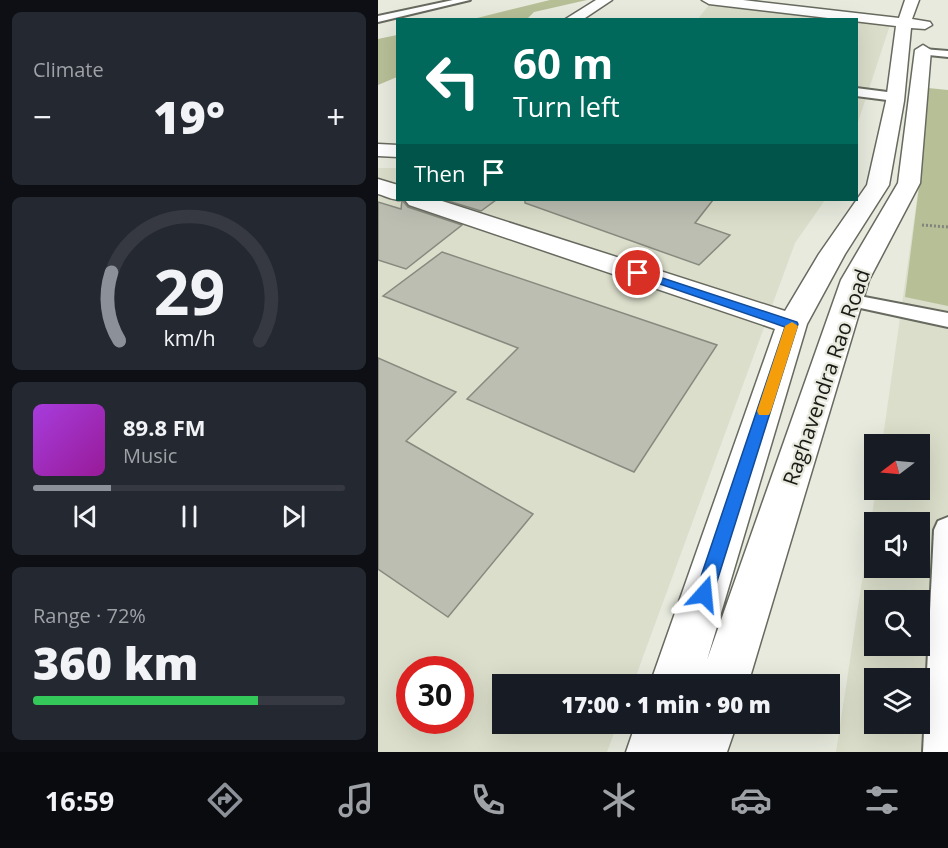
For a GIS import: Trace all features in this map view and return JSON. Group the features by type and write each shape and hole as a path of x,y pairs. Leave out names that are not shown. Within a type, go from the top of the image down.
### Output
{"street":[{"path":"575,18 605,0"},
{"path":"698,12 702,5 710,0 792,5 923,26"},
{"name":"Raghavendra Rao Road","path":"678,674 792,324 832,254 878,185 895,98 923,26"},
{"name":"Raghavendra Rao Road","path":"726,674 855,280 909,183 923,26"},
{"path":"378,150 396,151"},
{"path":"378,186 396,192"},
{"path":"420,201 792,324"},
{"path":"652,752 658,734"},
{"path":"701,752 707,734"}],"lane":[{"path":"378,19 466,0"},
{"path":"858,92 895,98"},
{"path":"849,300 948,320"},
{"path":"941,752 948,530"}],"shaded area":[{"path":"709,5 848,18 699,18"},
{"path":"858,19 891,22 858,122"},
{"path":"378,168 396,168 396,201 824,201 795,243 637,674 492,674 492,734 614,734 607,752 378,752"},
{"path":"921,171 948,173 948,752 836,752 864,568 864,578 930,578 930,512 873,512 874,500 930,500 930,434 883,434"}],"green space":[{"path":"550,0 587,0 534,12 528,18 477,18"},
{"path":"396,35 396,77 378,85 378,39"},
{"path":"928,88 948,90 948,306 905,297 921,171"}],"building":[{"path":"403,201 408,207 462,225 406,269 378,260 378,202 401,209"},
{"path":"448,201 495,201 481,211"},
{"path":"525,201 712,201 695,223 730,235 699,265 525,203"},
{"path":"442,252 717,345 634,472 467,399 518,348 383,296"},
{"path":"378,358 456,392 406,441 533,514 448,617 378,569"}],"slow traffic":[{"path":"764,411 792,326"}],"route":[{"path":"638,273 792,324 704,594"}]}
